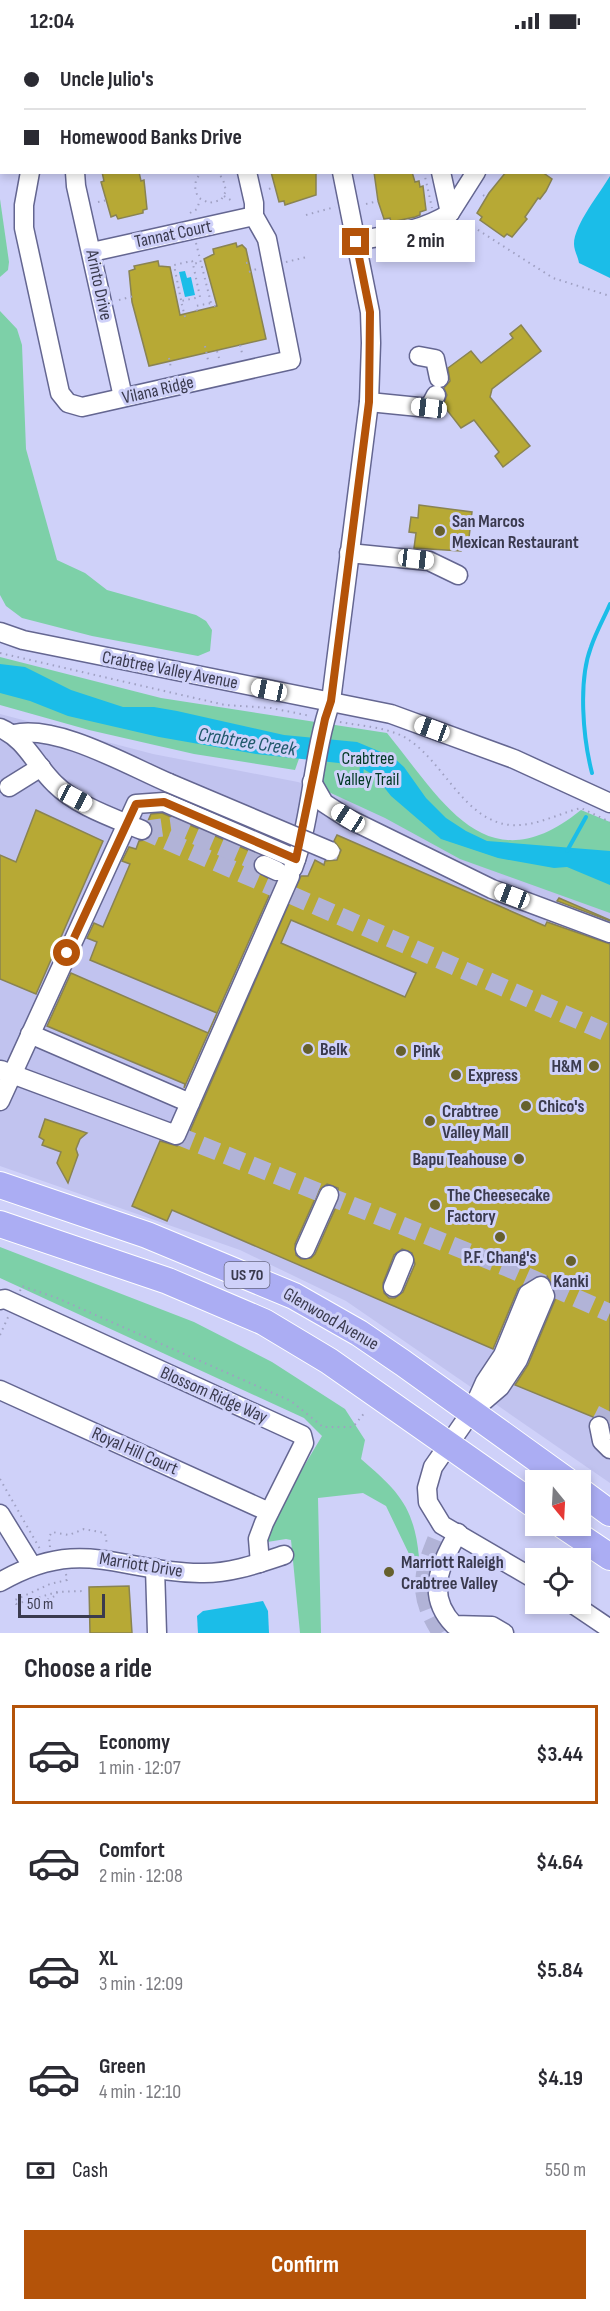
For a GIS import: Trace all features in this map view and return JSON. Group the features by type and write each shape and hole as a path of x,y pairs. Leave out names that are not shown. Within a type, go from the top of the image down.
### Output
{"highway":[{"name":"Glenwood Avenue","path":"0,1185 147,1235 294,1296 360,1333 552,1470"},
{"name":"Glenwood Avenue","path":"0,1224 168,1281 264,1323 329,1361 525,1498"},
{"path":"591,1499 610,1513"},
{"path":"579,1536 610,1557"}],"street":[{"name":"Vilana Ridge","path":"30,174 24,206 24,228 60,393 68,403 77,406 123,398 291,360 267,239 254,216 254,203 247,174"},
{"name":"Arinto Drive","path":"75,174 123,398"},
{"path":"6,1072 37,1093 176,1135 284,868 331,726 331,701 369,402 370,312 342,174"},
{"path":"441,174 442,214"},
{"path":"356,242 435,223 474,174"},
{"name":"Tannat Court","path":"92,252 254,216"},
{"path":"369,402 429,408 438,386 435,359 419,356"},
{"path":"349,552 429,561 458,575"},
{"name":"Crabtree Valley Avenue","path":"0,633 22,640 391,714 502,755 610,803"},
{"path":"7,731 30,730 63,740 330,851"},
{"path":"7,731 46,772 75,798 142,830"},
{"path":"46,772 46,759 50,748 63,740"},
{"path":"9,787 46,772"},
{"path":"312,782 324,802 348,818 492,889 610,933"},
{"path":"0,1101 6,1072 30,1034 125,823 136,804 164,802 284,868"},
{"path":"30,1034 109,1060 190,1103"},
{"path":"305,1249 329,1195"},
{"path":"393,1287 404,1260"},
{"path":"472,1411 500,1387 518,1360 544,1296 541,1286 528,1294 503,1355 484,1382 472,1411 430,1472 427,1488 428,1502 442,1525 525,1573"},
{"name":"Blossom Ridge Way","path":"9,1302 5,1299 302,1434 304,1443 258,1539 260,1563"},
{"name":"Royal Hill Court","path":"0,1390 269,1512"},
{"path":"599,1426 602,1442 610,1449"},
{"path":"0,1514 32,1566"},
{"path":"458,1533 440,1567 437,1584 437,1598 450,1629 492,1626 504,1633"},
{"name":"Marriott Drive","path":"0,1582 32,1566 76,1557 207,1573 260,1563 284,1555"},
{"path":"155,1568 157,1633"},
{"path":"588,1614 610,1629"}],"path":[{"path":"190,213 197,209 200,200 195,185 201,174"},
{"path":"218,174 226,185 224,196"},
{"path":"424,174 426,191 442,214"},
{"path":"268,189 274,187"},
{"path":"200,200 211,203 224,196"},
{"path":"224,196 234,202"},
{"path":"98,202 108,200"},
{"path":"366,204 378,201"},
{"path":"306,214 335,207"},
{"path":"461,232 475,228 553,278 610,296"},
{"path":"195,237 211,303 216,307"},
{"path":"281,263 307,257"},
{"path":"181,301 200,297 192,261 174,265 181,301 185,317"},
{"path":"246,263 251,261"},
{"path":"193,264 201,262"},
{"path":"249,272 265,267"},
{"path":"119,300 134,296"},
{"path":"197,311 196,306 211,303"},
{"path":"240,345 242,353"},
{"path":"205,346 208,360"},
{"path":"217,351 219,358"},
{"path":"169,358 171,368"},
{"path":"0,652 60,669 225,705 271,708 310,716"},
{"path":"331,726 381,729 406,738 426,755 470,804 490,820 510,825 536,823 581,808 610,822"},
{"path":"0,1335 9,1302 22,1286 57,1298 291,1401 323,1426 353,1427 366,1411"},
{"path":"0,1479 40,1549"},
{"path":"50,1547 49,1537 52,1532 69,1535 84,1529 105,1533 106,1545"},
{"path":"66,1574 67,1580 50,1584 15,1600 16,1604 57,1592 84,1591"},
{"path":"42,1602 57,1595 57,1592"}],"shaded area":[{"path":"0,714 153,754 298,782 393,816 610,911 610,1483 346,1301 240,1250 0,1166"}],"green space":[{"path":"0,199 9,262 8,270 0,277"},
{"path":"0,311 17,329 22,345 26,449 57,560 85,573 107,590 196,615 206,621 212,630 210,651 198,656 92,636 22,618 6,606 0,595"},
{"name":"Crabtree Valley Trail","path":"0,657 161,698 387,733 449,808 470,826 493,837 519,840 548,831 581,810 610,822 610,913 460,859 385,818 322,789 326,760 301,753 295,770 194,754 89,730 0,705"},
{"path":"0,1247 194,1322 272,1362 345,1409 365,1440 361,1459 394,1491 408,1512 417,1539 419,1557 410,1556 386,1506 363,1493 318,1498 321,1633 300,1633 291,1540 261,1543 262,1536 322,1436 304,1418 0,1278"}],"water":[{"path":"610,176 610,278 579,263 574,244 578,228"},
{"path":"185,271 187,278 191,277 195,295 185,297 179,272"},
{"name":"Crabtree Creek","path":"0,664 25,667 71,690 123,707 154,707 284,735 357,742 393,757 404,767 426,798 446,818 487,841 610,851 610,885 567,867 554,868 498,858 441,839 391,796 375,776 357,765 256,754 159,737 68,716 30,701 0,693"},
{"path":"263,1601 268,1611 269,1633 198,1633 197,1616 203,1611"}],"building":[{"path":"102,174 139,174 141,181 144,180 147,209 143,210 143,213 118,219 116,215 111,217 101,182 104,181"},
{"path":"272,174 316,174 316,195 285,205 284,201 279,202"},
{"path":"374,174 413,174 415,182 419,181 420,187 423,186 426,210 415,217 391,222 390,218 384,219 378,201"},
{"path":"504,174 545,174 552,179 546,191 540,199 538,198 525,217 527,219 512,237 507,234 504,237 480,220 482,217 477,213"},
{"path":"236,243 237,247 242,245 246,249 266,339 149,366 132,302 129,271 135,269 134,266 158,261 159,266 170,267 180,315 217,306 204,259 214,254 213,249"},
{"path":"521,325 541,351 492,389 490,397 530,446 503,467 495,456 499,452 474,420 461,428 443,405 447,395 444,388 450,381 448,368 471,351 481,363 513,338 510,334"},
{"path":"419,505 472,512 468,546 462,545 461,551 414,548 416,533 409,532 411,517 418,518"},
{"path":"36,810 103,841 36,994 0,979 0,855 16,862"},
{"path":"162,813 259,855 254,861 255,871 275,882 184,1088 185,1084 47,1026 71,973 208,1033 217,1013 90,960 97,942 87,938 94,923 103,927 130,864 122,861 129,847 136,849 139,841 149,839 153,829 148,821 151,814"},
{"path":"337,835 545,926 547,922 610,944 610,1424 603,1416 593,1417 515,1385 528,1365 555,1300 555,1292 547,1276 536,1276 518,1289 493,1349 172,1210 167,1221 132,1206 160,1141 177,1146 186,1140 301,876 308,876 315,860 324,865 325,861 337,860 341,850 334,841","holes":["291,920 416,973 405,997 281,943","327,1184 338,1188 339,1200 315,1254 311,1258 301,1259 296,1255 295,1244 319,1190","402,1249 412,1253 415,1264 403,1292 395,1298 389,1298 384,1293 383,1283 394,1255"]},
{"path":"559,898 610,920 610,921 557,901"},
{"path":"45,1119 87,1133 80,1139 76,1149 78,1155 68,1183 57,1163 61,1152 42,1145 44,1140 39,1137"},
{"path":"129,1586 132,1633 90,1633 89,1587"}],"waterway":[{"path":"592,773 584,727 584,676 591,647 610,604"},
{"path":"361,781 362,764"},
{"path":"567,851 586,817"}],"tunnel":[{"path":"144,830 173,826 264,865"},
{"path":"142,830 610,1034"},
{"path":"176,1135 508,1268 610,1313"},
{"path":"599,1426 610,1404"},
{"path":"441,1633 427,1604 424,1579 426,1567 442,1525"}],"place":[{"name":"San Marcos Mexican Restaurant","path":"440,531"},
{"name":"Belk","path":"308,1049"},
{"name":"Pink","path":"401,1051"},
{"name":"H&M","path":"594,1066"},
{"name":"Express","path":"456,1075"},
{"name":"Chico's","path":"526,1106"},
{"name":"Crabtree Valley Mall","path":"430,1121"},
{"name":"Bapu Teahouse","path":"519,1159"},
{"name":"The Cheesecake Factory","path":"435,1205"},
{"name":"P.F. Chang's","path":"500,1237"},
{"name":"Kanki","path":"571,1261"},
{"name":"Marriott Raleigh Crabtree Valley","path":"389,1572"}],"route":[{"path":"67,953 125,823 136,804 164,802 296,859 307,815 325,719 331,701 369,402 370,312 356,242"}]}
